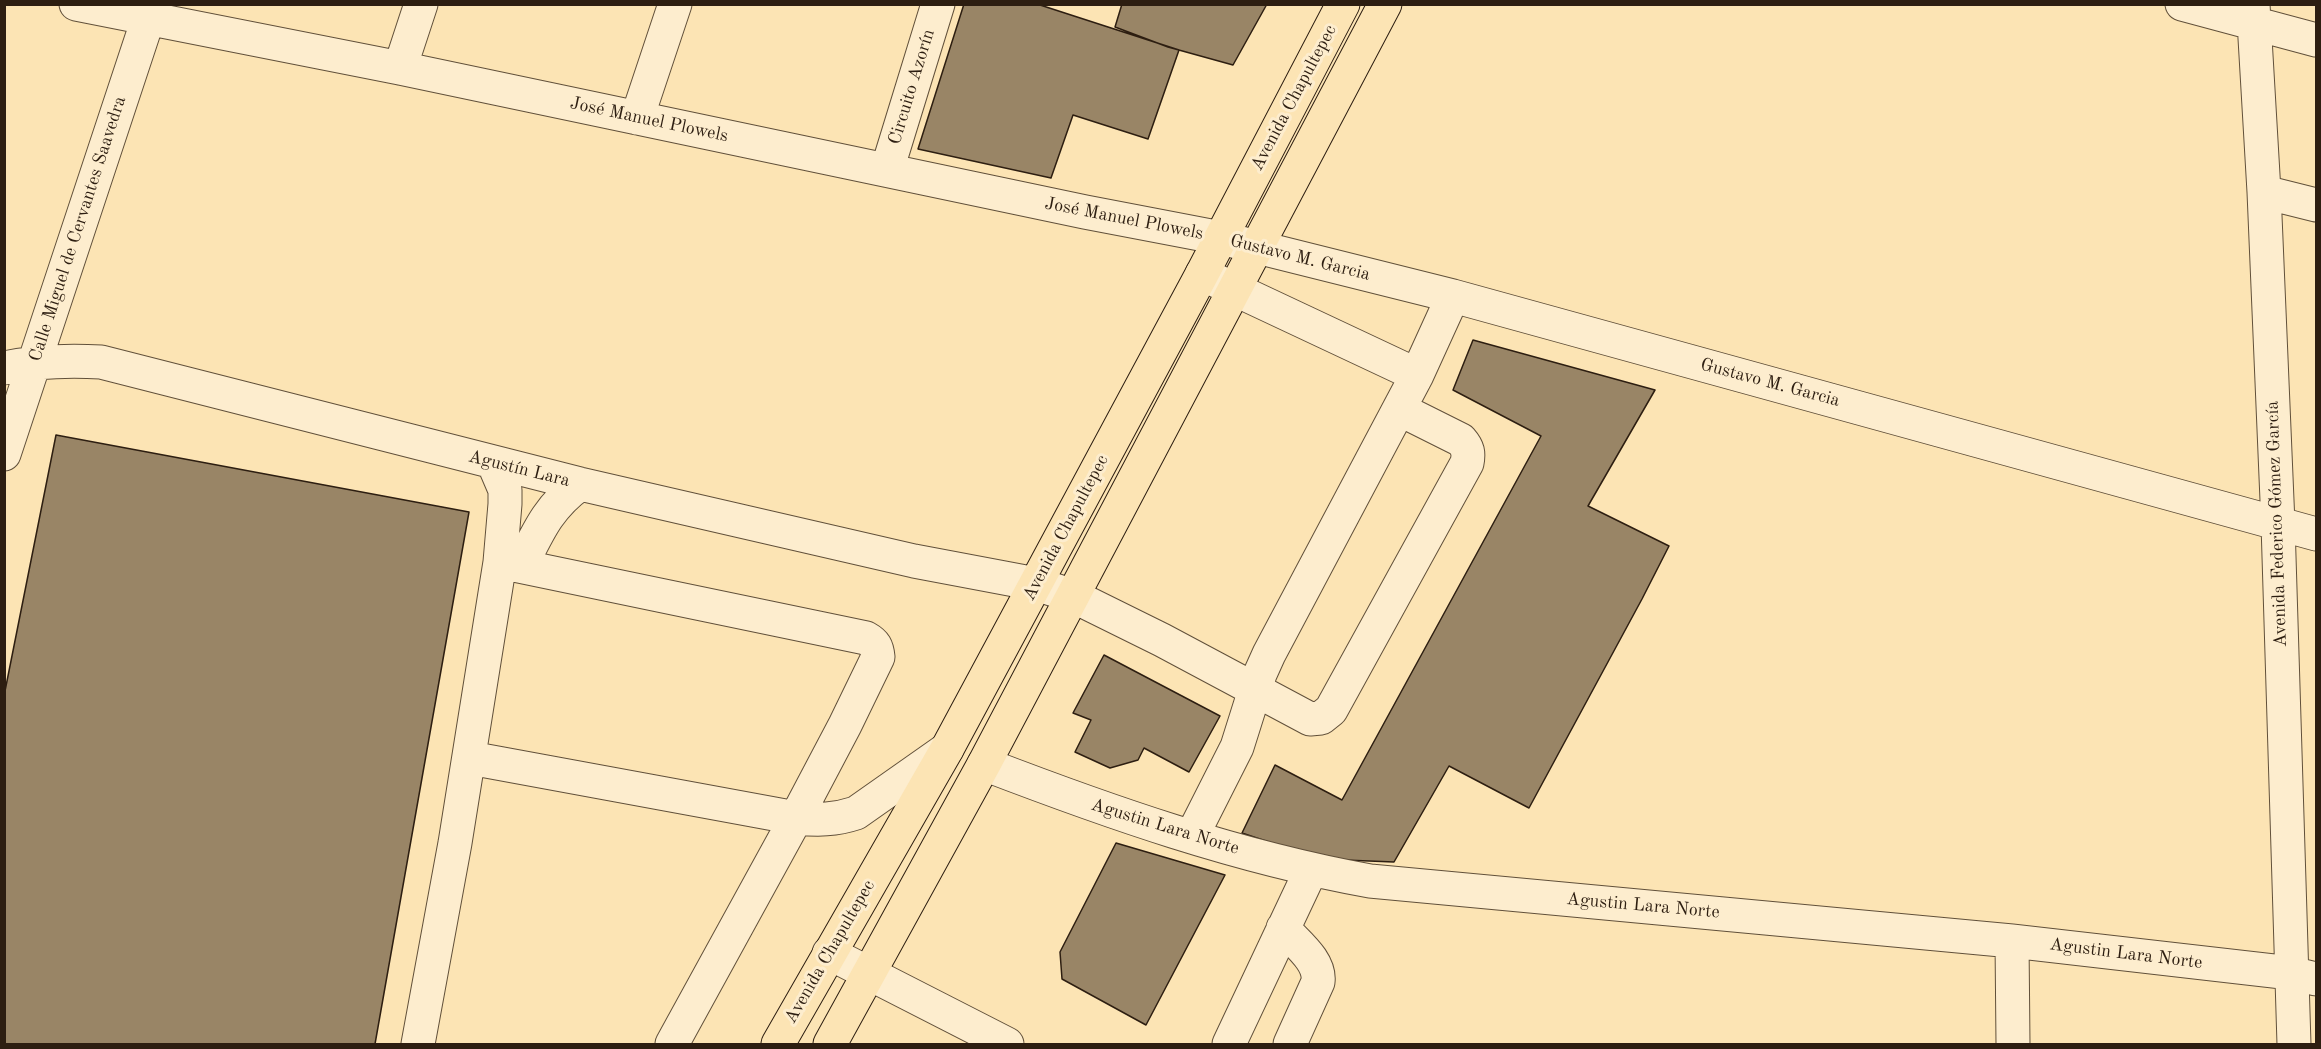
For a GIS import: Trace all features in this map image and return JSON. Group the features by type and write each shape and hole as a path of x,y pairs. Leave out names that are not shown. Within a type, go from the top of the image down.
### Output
{"main road":[{"name":"Avenida Chapultepec","path":"778,1044 947,749 1202,274 1343,4"},
{"path":"830,1044 984,764 1385,4"},
{"path":"983,682 973,723 973,738 978,755 984,764"}],"street":[{"name":"José Manuel Plowels","path":"76,4 151,11 400,68 1085,212 1221,238"},
{"path":"400,68 421,4"},
{"path":"637,118 675,4"},
{"name":"Circuito Azorín","path":"887,170 938,4"},
{"path":"2182,4 2253,15 2316,40"},
{"name":"Calle Miguel de Cervantes Saavedra","path":"4,454 19,365 151,11"},
{"name":"Avenida Federico Gómez García","path":"2253,15 2264,192 2278,524 2304,976 2294,1044"},
{"path":"2264,192 2316,205"},
{"name":"Gustavo M. Garcia","path":"1221,238 1453,296 2316,534"},
{"path":"1202,274 1417,375"},
{"path":"1192,836 1237,747 1269,654 1417,375 1453,296"},
{"name":"Agustín Lara","path":"19,365 66,360 100,362 580,484 914,561 1036,584 1072,596 1162,640 1310,719 1321,718 1331,710 1467,463 1469,454 1467,446 1461,440 1399,409"},
{"path":"422,1044 470,758 511,564 505,490 493,462"},
{"path":"511,564 550,511 564,495 580,484"},
{"path":"511,564 866,638 878,649 878,657 845,725 672,1044"},
{"path":"470,758 796,818 825,820 856,813 947,749"},
{"name":"Agustin Lara Norte","path":"984,764 1069,797 1192,836 1311,870 1370,881 2012,940 2304,976"},
{"path":"1229,1044 1311,870"},
{"path":"1283,928 1316,965 1319,974 1318,982 1290,1044"},
{"path":"2012,940 2013,1044"},
{"path":"829,952 868,973 969,1036 1006,1044"}],"building":[{"path":"964,4 1037,4 1179,50 1148,139 1073,115 1051,178 918,149"},
{"path":"1122,4 1267,4 1233,65 1168,47 1115,27"},
{"path":"1473,340 1655,390 1588,506 1669,546 1529,808 1449,766 1394,862 1319,859 1242,833 1275,765 1342,800 1541,436 1453,390"},
{"path":"56,435 469,512 375,1044 4,1044 4,696"},
{"path":"1104,655 1220,716 1189,772 1144,748 1138,760 1110,768 1075,752 1091,720 1073,713"},
{"path":"1116,843 1225,875 1146,1025 1062,979 1060,952"}]}
